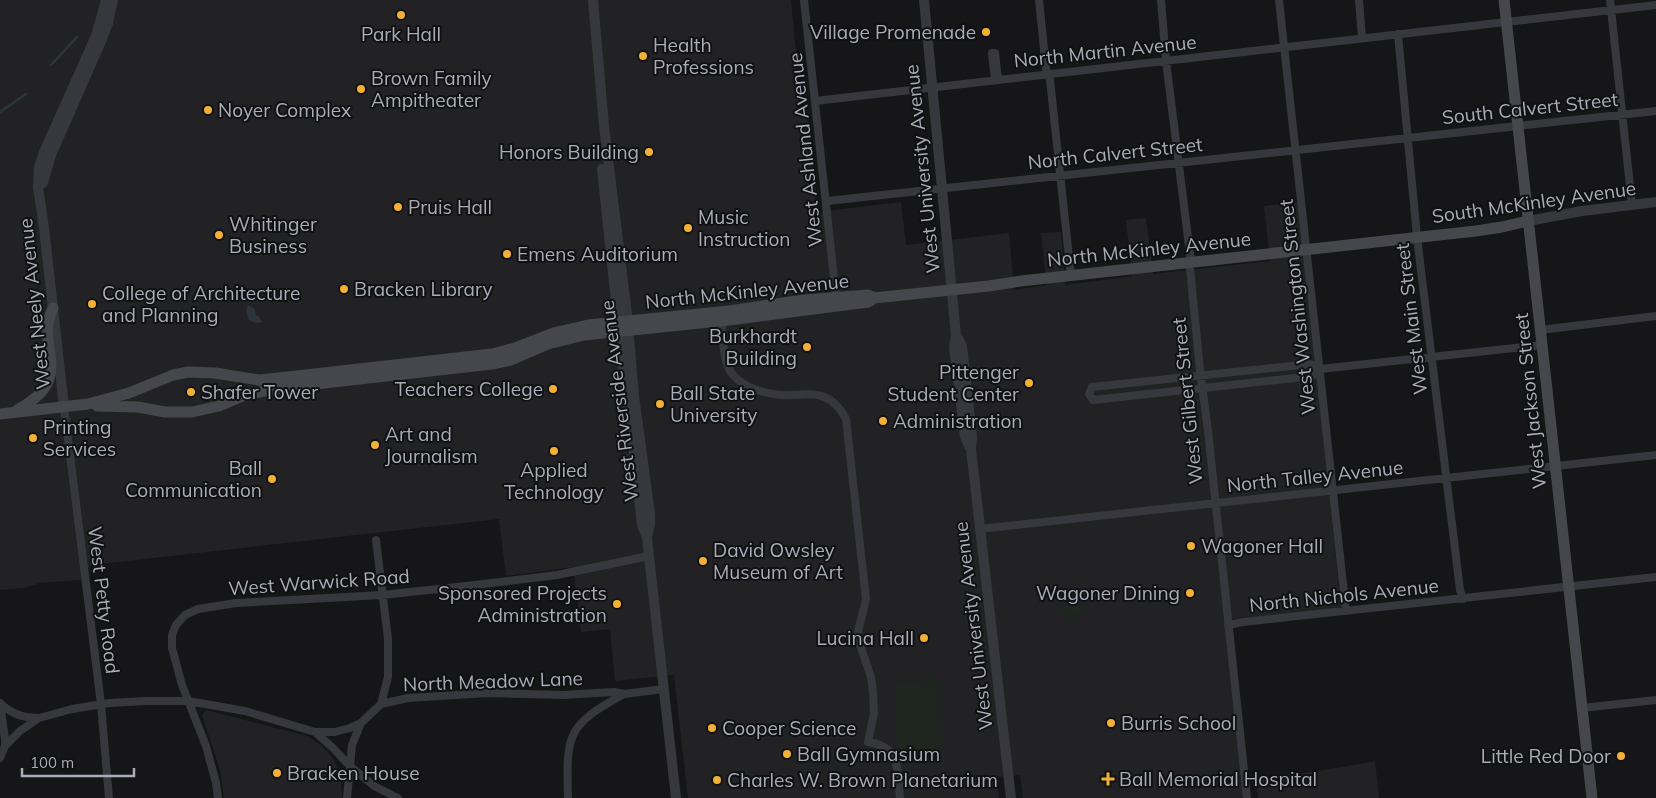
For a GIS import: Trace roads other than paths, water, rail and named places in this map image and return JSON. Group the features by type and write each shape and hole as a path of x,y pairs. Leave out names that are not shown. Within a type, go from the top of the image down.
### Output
{"main road":[{"name":"West Jackson Street","path":"1504,0 1592,798"},
{"name":"South McKinley Avenue","path":"1417,237 1502,227 1528,221"},
{"name":"North McKinley Avenue","path":"6,413 88,404 129,393 173,375 188,372 208,372 259,380 492,354 571,328 620,327 721,316 836,297 868,295 874,298 952,290 1417,237"},
{"path":"721,316 868,302 874,298"},
{"path":"6,413 29,403 49,380 52,365 48,317 53,308"},
{"name":"North McKinley Avenue","path":"88,404 138,407 165,412 200,411 219,406 245,395 280,388 492,364 511,360 566,338 620,327"}],"street":[{"name":"West Neely Avenue","path":"64,407 38,182 39,167 96,36 106,0"},
{"name":"West Neely Avenue","path":"40,196 51,154 102,39 113,0"},
{"path":"586,0 642,525 648,537 676,798"},
{"name":"West Riverside Avenue","path":"593,0 620,327"},
{"name":"West Ashland Avenue","path":"804,0 836,297"},
{"name":"West University Avenue","path":"924,0 952,290 956,335 954,347 960,403 965,437 970,449 1011,798"},
{"path":"1039,0 1050,80 1071,276"},
{"name":"West Gilbert Street","path":"1160,0 1191,262 1200,376 1216,503 1247,798"},
{"name":"West Washington Street","path":"1279,0 1346,611"},
{"path":"1359,0 1362,38"},
{"path":"1610,0 1632,205"},
{"name":"North Martin Avenue","path":"816,101 1656,5"},
{"name":"West Main Street","path":"1398,34 1417,237 1460,590 1464,599"},
{"name":"South Calvert Street","path":"1407,138 1656,111"},
{"name":"North Calvert Street","path":"827,201 1407,138"},
{"name":"South McKinley Avenue","path":"1528,221 1573,212 1656,202"},
{"path":"721,316 727,365 741,381 764,392 782,395 821,396 831,400 840,408 846,419 866,599 857,636 872,678 873,692 874,714 868,742 884,746 896,758 900,798"},
{"path":"1540,330 1656,316"},
{"path":"1320,369 1314,376 1093,400 1089,394 1092,387 1310,364 1320,369 1542,345"},
{"name":"West Petty Road","path":"64,407 101,704 110,798"},
{"name":"North Talley Avenue","path":"979,529 1656,455"},
{"path":"376,540 388,639 389,663 386,688 381,704"},
{"name":"West Warwick Road","path":"218,798 206,746 178,673 171,642 176,625 185,615 198,609 236,604 382,595 557,575 649,556"},
{"name":"North Nichols Avenue","path":"1228,625 1656,577"},
{"name":"North Meadow Lane","path":"39,718 72,709 101,704 188,701 245,711 315,732 342,731 361,723 381,704 408,698 463,694 563,695 614,692 624,694 664,689"},
{"path":"568,798 567,759 573,733 584,719 624,694"},
{"path":"1582,708 1656,700"},
{"path":"0,702 11,712 22,717 39,718"},
{"path":"0,702 5,746"},
{"path":"0,756 5,746 20,731 39,718"},
{"path":"347,798 352,746 361,723"},
{"path":"315,732 374,786 398,798"}],"waterway":[{"path":"51,65 77,37"},
{"path":"0,112 26,94"}],"place":[{"name":"Park Hall","path":"401,15"},
{"name":"Village Promenade","path":"986,32"},
{"name":"Health Professions","path":"643,56"},
{"name":"Brown Family Ampitheater","path":"361,89"},
{"name":"Noyer Complex","path":"208,110"},
{"name":"Honors Building","path":"649,152"},
{"name":"Pruis Hall","path":"398,207"},
{"name":"Music Instruction","path":"688,228"},
{"name":"Whitinger Business","path":"219,235"},
{"name":"Emens Auditorium","path":"507,254"},
{"name":"Bracken Library","path":"344,289"},
{"name":"College of Architecture and Planning","path":"92,304"},
{"name":"Burkhardt Building","path":"807,347"},
{"name":"Pittenger Student Center","path":"1029,383"},
{"name":"Teachers College","path":"553,389"},
{"name":"Shafer Tower","path":"191,392"},
{"name":"Ball State University","path":"660,404"},
{"name":"Administration","path":"883,421"},
{"name":"Printing Services","path":"33,438"},
{"name":"Art and Journalism","path":"375,445"},
{"name":"Applied Technology","path":"554,451"},
{"name":"Ball Communication","path":"272,479"},
{"name":"Wagoner Hall","path":"1191,546"},
{"name":"David Owsley Museum of Art","path":"703,561"},
{"name":"Wagoner Dining","path":"1190,593"},
{"name":"Sponsored Projects Administration","path":"617,604"},
{"name":"Lucina Hall","path":"924,638"},
{"name":"Burris School","path":"1111,723"},
{"name":"Cooper Science","path":"712,728"},
{"name":"Ball Gymnasium","path":"787,754"},
{"name":"Little Red Door","path":"1621,756"},
{"name":"Bracken House","path":"277,773"},
{"name":"Ball Memorial Hospital","path":"1108,779"},
{"name":"Charles W. Brown Planetarium","path":"717,780"}]}
